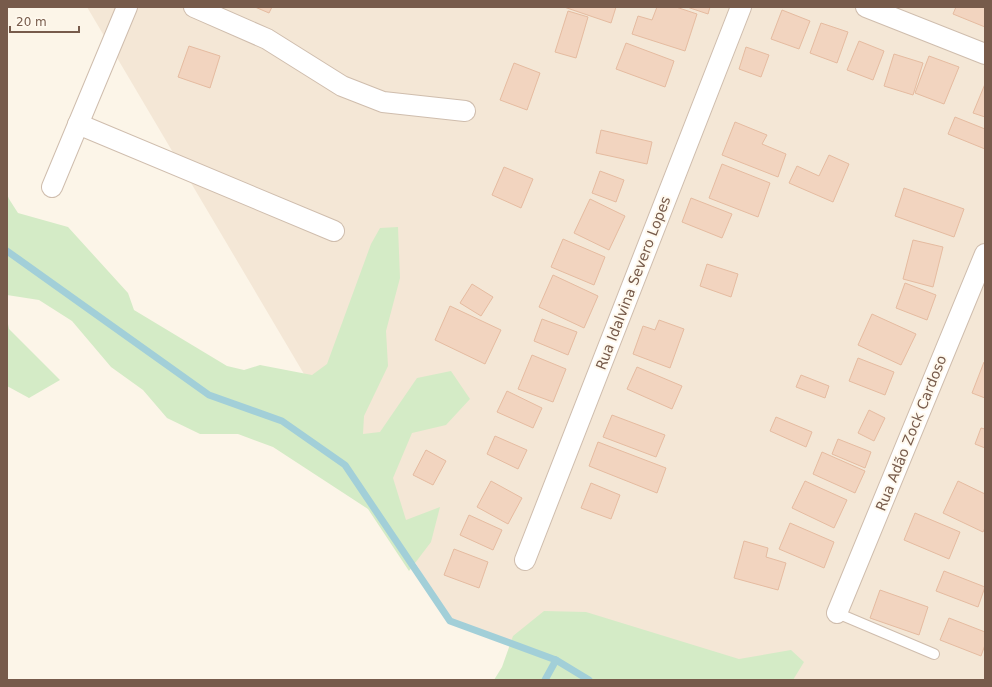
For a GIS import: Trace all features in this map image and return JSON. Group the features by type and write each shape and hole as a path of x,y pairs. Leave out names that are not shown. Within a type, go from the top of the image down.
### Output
{"street":[{"path":"52,187 127,7"},
{"path":"194,7 267,39 342,86 383,102 466,111"},
{"name":"Rua Idalvina Severo Lopes","path":"525,560 741,7"},
{"path":"866,7 985,54"},
{"path":"78,124 334,231"},
{"name":"Rua Adão Zock Cardoso","path":"837,612 985,254"}],"lane":[{"path":"837,612 934,654"}],"shaded area":[{"path":"87,7 985,7 985,680 589,680 556,660 450,621"}],"green space":[{"path":"7,194 18,213 68,227 128,293 134,310 227,366 244,370 260,365 312,375 327,364 371,244 380,228 398,227 400,278 386,331 388,366 364,416 363,434 380,432 417,378 451,371 470,399 446,425 412,433 393,478 406,520 440,507 431,542 409,571 368,509 273,447 238,434 200,434 167,418 143,390 111,367 72,321 39,300 7,295"},
{"path":"7,319 9,329 60,380 29,398 7,386"},
{"path":"544,611 586,612 739,659 791,650 804,662 793,680 494,680 502,667 513,636"}],"building":[{"path":"255,7 272,7 269,13"},
{"path":"564,7 616,7 611,23"},
{"path":"657,7 676,7 697,14 685,51 632,34 638,16 652,20"},
{"path":"687,7 710,7 708,14"},
{"path":"956,7 985,7 985,27 953,14"},
{"path":"782,10 810,21 799,49 771,39"},
{"path":"568,11 588,17 576,58 555,52"},
{"path":"821,23 848,32 837,63 810,53"},
{"path":"859,41 884,51 873,80 847,70"},
{"path":"626,43 674,61 665,87 616,69"},
{"path":"189,46 220,56 210,88 178,77"},
{"path":"746,47 769,55 761,77 739,69"},
{"path":"894,54 923,63 913,95 884,86"},
{"path":"929,56 959,67 944,104 915,93"},
{"path":"514,63 540,73 527,110 500,100"},
{"path":"985,84 985,117 973,113"},
{"path":"955,117 985,129 985,149 948,134"},
{"path":"735,122 767,135 762,144 786,154 778,177 722,155"},
{"path":"601,130 652,142 647,164 596,153"},
{"path":"829,155 849,164 833,202 789,183 797,166 819,176"},
{"path":"722,164 770,183 758,217 709,198"},
{"path":"504,167 533,179 521,208 492,195"},
{"path":"600,171 624,180 616,202 592,193"},
{"path":"904,188 964,209 954,237 895,216"},
{"path":"691,198 732,214 722,238 682,222"},
{"path":"590,199 625,216 609,250 574,233"},
{"path":"563,239 605,257 594,285 551,267"},
{"path":"913,240 943,247 933,287 903,279"},
{"path":"707,264 738,274 731,297 700,286"},
{"path":"553,275 598,296 584,328 539,307"},
{"path":"905,283 936,295 927,320 896,308"},
{"path":"472,284 493,297 481,316 460,303"},
{"path":"450,306 501,330 485,364 435,340"},
{"path":"872,314 916,334 901,365 858,345"},
{"path":"542,319 577,332 568,355 534,341"},
{"path":"659,320 684,329 670,368 633,354 643,326 655,330"},
{"path":"532,355 566,369 553,402 518,389"},
{"path":"858,358 894,372 885,395 849,381"},
{"path":"985,362 985,398 972,393"},
{"path":"637,367 682,386 672,409 627,389"},
{"path":"801,375 829,386 825,398 796,387"},
{"path":"507,391 542,408 533,428 497,412"},
{"path":"869,410 885,418 874,441 858,433"},
{"path":"612,415 665,435 656,457 603,437"},
{"path":"776,417 812,432 806,447 770,431"},
{"path":"981,428 985,429 985,448 975,444"},
{"path":"495,436 527,450 518,469 487,454"},
{"path":"838,439 871,452 865,468 832,454"},
{"path":"598,442 666,468 657,493 589,466"},
{"path":"426,450 446,461 433,485 413,475"},
{"path":"822,452 865,471 855,493 813,474"},
{"path":"491,481 522,498 508,524 477,507"},
{"path":"805,481 847,500 834,528 792,508"},
{"path":"958,481 985,494 985,528 983,532 943,513"},
{"path":"591,483 620,495 611,519 581,508"},
{"path":"915,513 960,532 949,559 904,540"},
{"path":"469,515 502,530 493,550 460,535"},
{"path":"790,523 834,542 824,568 779,549"},
{"path":"744,541 768,548 766,557 786,563 778,590 734,578"},
{"path":"454,549 488,562 479,588 444,575"},
{"path":"944,571 985,587 978,607 936,591"},
{"path":"880,590 928,607 919,635 870,618"},
{"path":"949,618 985,632 985,645 981,656 940,640"}],"waterway":[{"path":"7,251 209,395 282,421 345,465 450,621 556,660 589,680"},
{"path":"545,680 556,660"}]}
